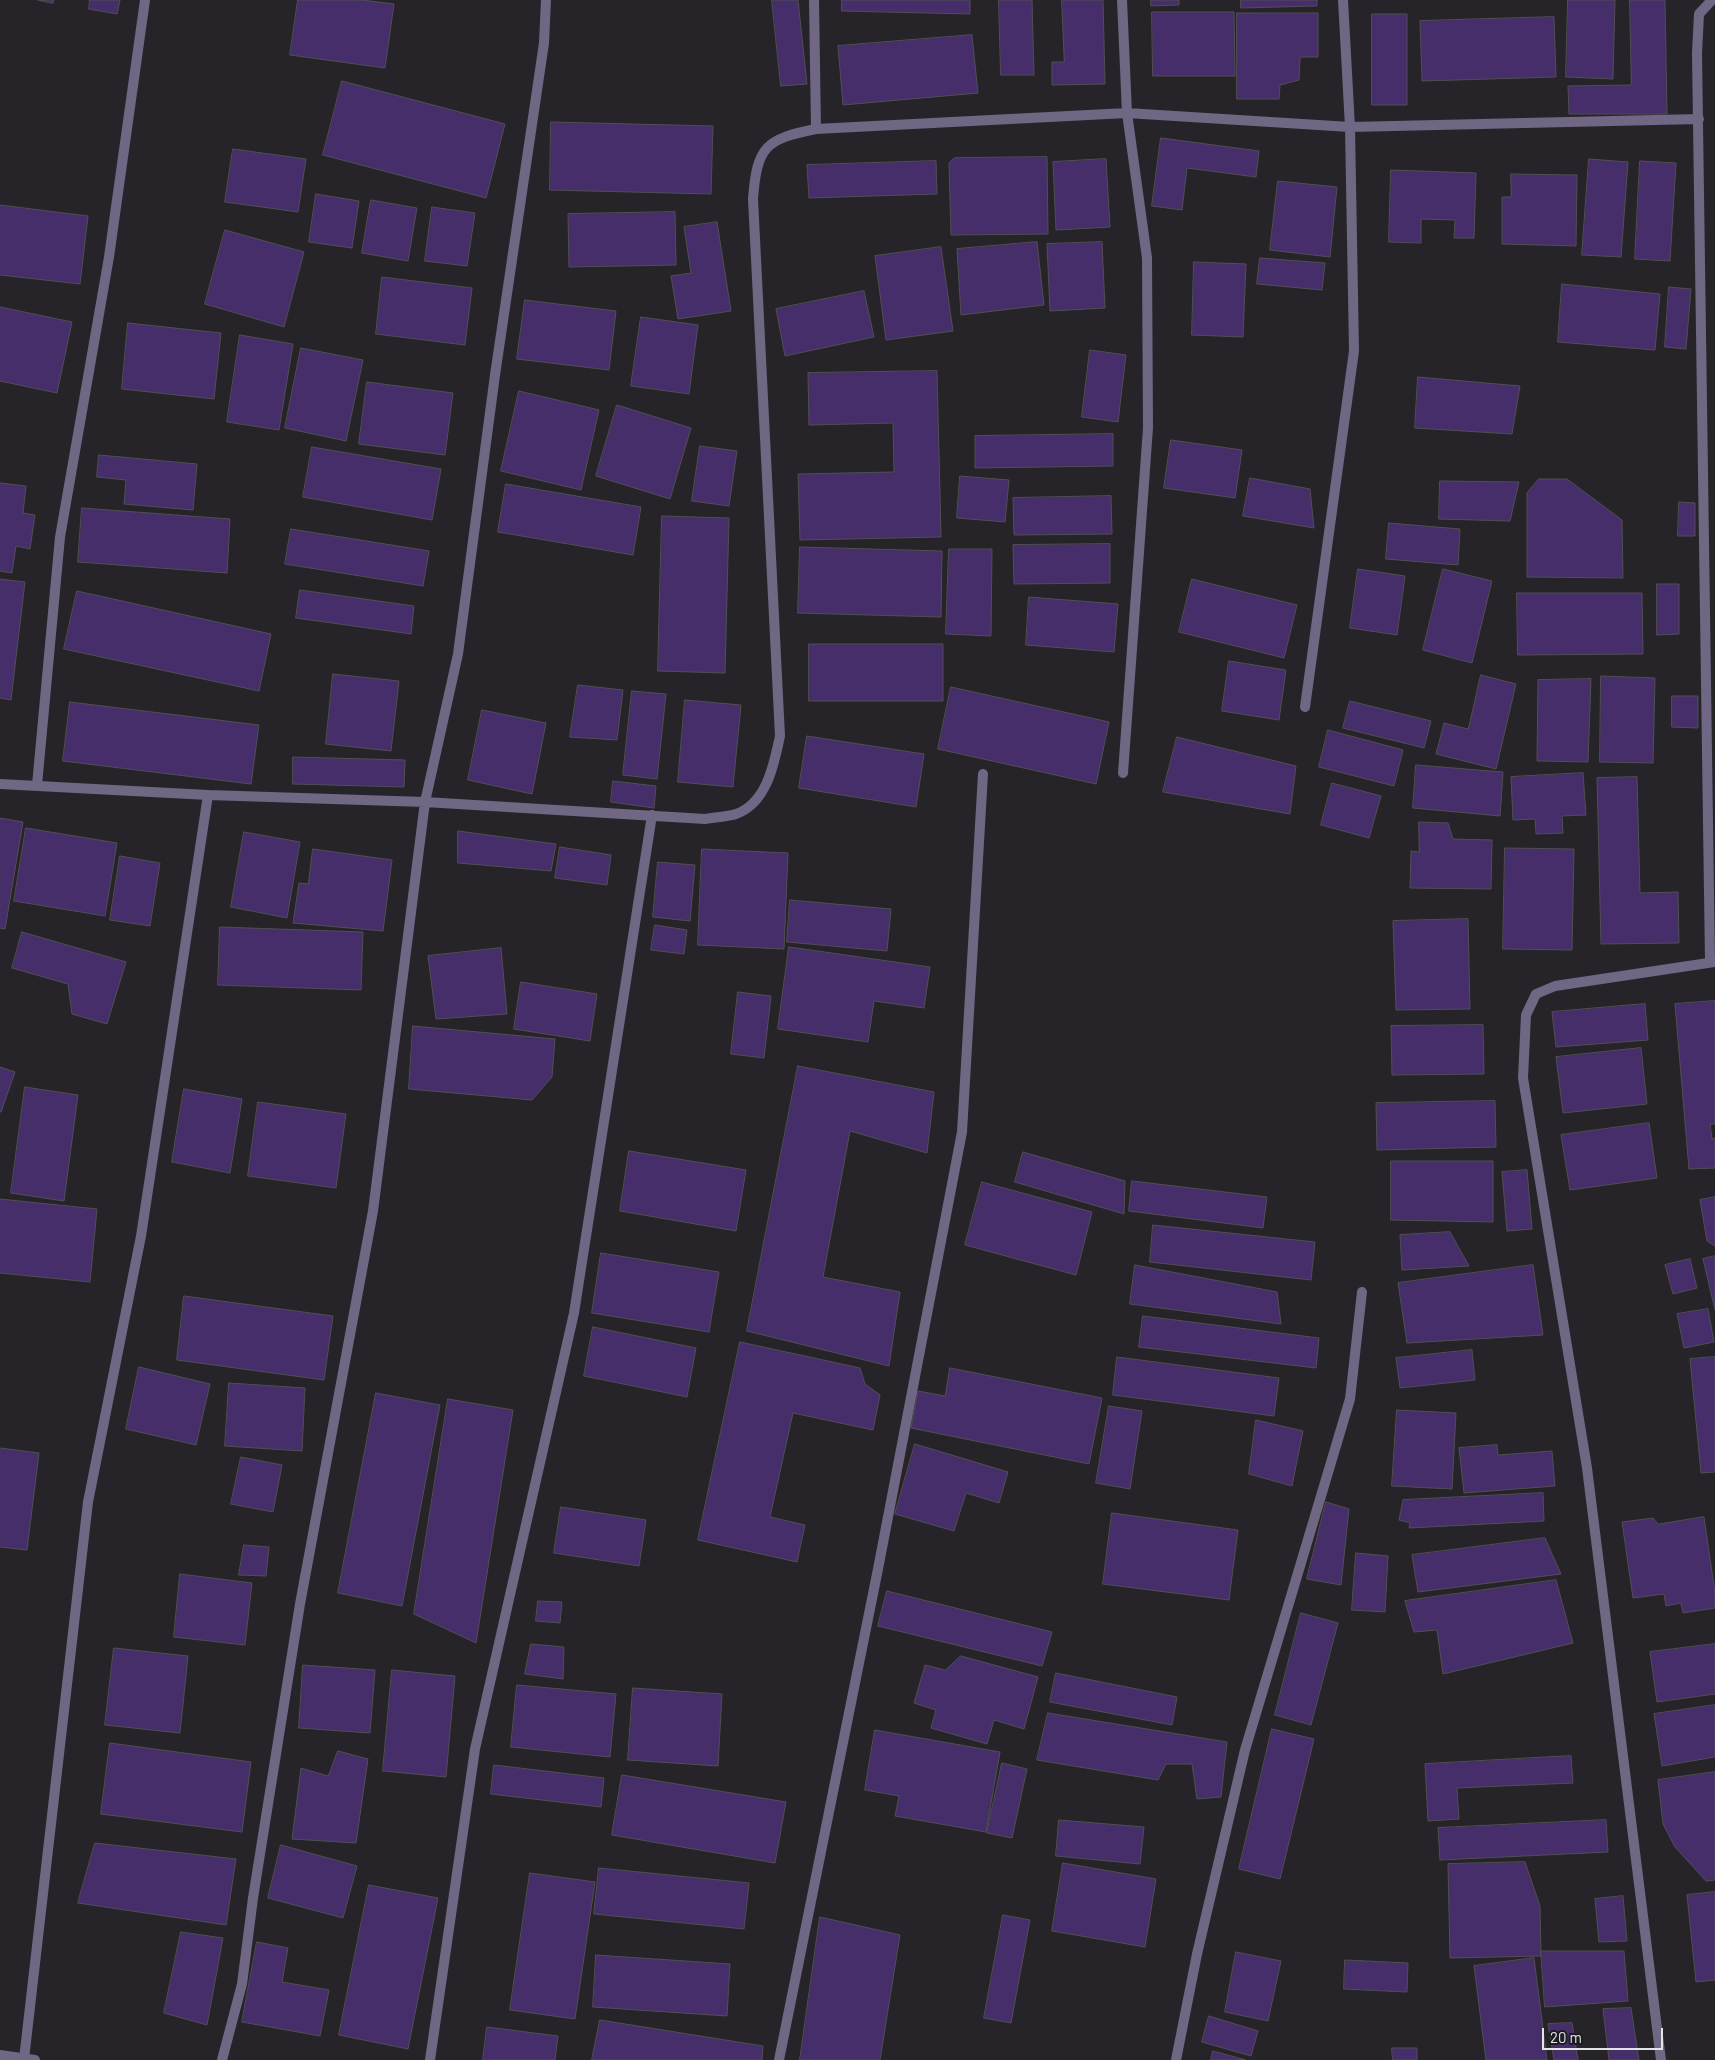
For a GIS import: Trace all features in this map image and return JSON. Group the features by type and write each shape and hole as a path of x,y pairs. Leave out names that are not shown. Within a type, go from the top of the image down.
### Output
{"street":[{"path":"37,785 60,537 109,257 145,0"},
{"path":"222,2060 242,1984 253,1898 300,1604 373,1211 425,802 458,654 495,375 544,43 546,0"},
{"path":"814,0 816,129"},
{"path":"1122,0 1127,113 1147,258 1148,428 1123,773"},
{"path":"1305,707 1354,351 1350,127 1344,0"},
{"path":"1661,2060 1587,1468 1524,1078 1526,1015 1536,994 1555,986 1713,962 1697,53 1698,14 1712,0"},
{"path":"0,784 425,802 705,819 736,814 748,807 757,798 773,771 780,736 753,199 755,169 764,150 786,135 816,129 1127,113 1350,127 1699,119"},
{"path":"780,2060 878,1569 962,1132 983,774"},
{"path":"24,2059 88,1502 141,1236 208,794"},
{"path":"430,2060 475,1749 574,1313 652,815"},
{"path":"1176,2060 1197,1954 1245,1750 1350,1399 1362,1292"},
{"path":"0,2055 35,2060"}],"building":[{"path":"38,0 54,0 53,3"},
{"path":"90,0 120,0 117,14 89,9"},
{"path":"298,0 362,0 394,4 385,68 290,55"},
{"path":"772,0 798,0 807,84 781,86"},
{"path":"842,0 970,0 970,14 842,11"},
{"path":"999,0 1032,0 1034,75 1001,75"},
{"path":"1062,0 1103,0 1105,84 1052,85 1052,62 1064,62"},
{"path":"1151,0 1179,0 1179,5 1151,6"},
{"path":"1241,0 1317,0 1317,6 1241,8"},
{"path":"1568,0 1615,0 1613,79 1566,77"},
{"path":"1630,0 1665,0 1667,114 1569,114 1568,86 1631,85"},
{"path":"1152,12 1234,12 1235,76 1153,76"},
{"path":"1237,13 1318,13 1318,57 1300,57 1299,80 1280,85 1279,99 1237,99"},
{"path":"1372,14 1407,14 1407,105 1372,105"},
{"path":"1554,17 1556,77 1422,81 1420,21"},
{"path":"972,35 978,93 843,105 838,46"},
{"path":"342,81 505,124 486,198 323,155"},
{"path":"551,122 713,126 711,194 550,190"},
{"path":"1161,138 1259,151 1256,177 1187,168 1182,210 1152,206"},
{"path":"233,149 306,159 298,212 225,202"},
{"path":"1047,157 1048,234 951,235 949,163 954,158"},
{"path":"1106,159 1110,227 1056,230 1053,162"},
{"path":"1589,159 1628,162 1621,257 1582,255"},
{"path":"936,161 937,194 809,198 807,165"},
{"path":"1640,161 1676,163 1670,261 1635,259"},
{"path":"1391,170 1476,173 1474,238 1454,238 1455,220 1421,219 1421,243 1389,242"},
{"path":"1511,174 1577,175 1576,246 1502,244 1502,197 1511,197"},
{"path":"1278,181 1337,187 1330,257 1270,250"},
{"path":"316,194 359,201 352,248 309,242"},
{"path":"371,200 417,208 408,261 362,253"},
{"path":"0,205 88,216 80,284 0,275"},
{"path":"432,207 475,213 467,266 425,261"},
{"path":"675,212 676,265 569,267 568,214"},
{"path":"717,222 731,311 678,319 671,276 691,273 684,227"},
{"path":"225,230 304,252 284,327 205,304"},
{"path":"1037,242 1044,305 961,315 957,249"},
{"path":"1102,242 1105,308 1050,311 1047,244"},
{"path":"941,247 953,331 886,340 875,256"},
{"path":"1260,258 1325,263 1322,290 1257,284"},
{"path":"1194,262 1246,264 1243,337 1192,335"},
{"path":"382,277 472,288 465,345 376,334"},
{"path":"1562,284 1660,294 1655,350 1558,342"},
{"path":"1669,287 1691,289 1686,349 1665,347"},
{"path":"864,291 874,337 785,356 776,309"},
{"path":"525,300 616,311 609,370 517,359"},
{"path":"0,307 72,322 57,393 0,381"},
{"path":"641,317 698,325 689,394 631,386"},
{"path":"128,323 221,333 214,399 122,389"},
{"path":"240,335 293,344 279,430 227,422"},
{"path":"301,348 363,360 346,441 285,428"},
{"path":"1090,350 1126,355 1118,422 1082,417"},
{"path":"937,371 941,537 800,540 798,474 894,472 893,423 809,425 808,373"},
{"path":"1418,377 1520,386 1512,434 1415,428"},
{"path":"367,382 453,393 445,455 359,444"},
{"path":"519,391 599,410 581,490 501,471"},
{"path":"617,405 691,428 670,499 596,476"},
{"path":"1113,434 1113,466 975,468 975,436"},
{"path":"1171,440 1242,450 1235,498 1164,488"},
{"path":"700,446 737,451 729,506 692,501"},
{"path":"312,447 441,469 432,520 303,497"},
{"path":"99,455 197,464 193,510 124,504 126,480 97,477"},
{"path":"960,476 1009,480 1005,522 957,518"},
{"path":"1250,478 1310,489 1314,528 1243,516"},
{"path":"1539,479 1567,479 1622,520 1623,578 1527,577 1527,493"},
{"path":"1440,481 1519,482 1510,521 1439,519"},
{"path":"0,483 26,486 23,513 35,515 30,549 16,546 12,573 0,571"},
{"path":"506,484 641,507 633,555 498,532"},
{"path":"1111,496 1112,534 1014,535 1013,498"},
{"path":"1679,502 1695,503 1695,536 1678,536"},
{"path":"82,508 230,519 227,573 78,562"},
{"path":"662,516 729,518 725,673 658,671"},
{"path":"1389,523 1460,529 1458,565 1386,559"},
{"path":"291,529 429,551 423,586 285,564"},
{"path":"1110,544 1110,583 1014,584 1013,545"},
{"path":"800,547 942,551 941,617 798,613"},
{"path":"949,549 992,549 991,636 946,634"},
{"path":"1358,569 1405,576 1397,635 1350,628"},
{"path":"1443,569 1492,581 1472,663 1423,650"},
{"path":"0,579 25,582 11,700 0,698"},
{"path":"1192,579 1297,605 1284,658 1179,632"},
{"path":"1657,584 1679,584 1679,634 1657,635"},
{"path":"300,590 414,606 411,634 296,618"},
{"path":"77,591 271,634 259,691 64,649"},
{"path":"1517,593 1642,593 1643,654 1518,655"},
{"path":"1029,597 1118,604 1114,652 1026,645"},
{"path":"809,644 943,644 943,701 809,701"},
{"path":"1229,661 1286,670 1279,720 1222,711"},
{"path":"333,674 399,681 391,751 326,744"},
{"path":"1481,675 1516,684 1496,769 1436,754 1444,723 1468,729"},
{"path":"1601,676 1655,678 1653,763 1600,762"},
{"path":"1591,679 1588,762 1537,761 1538,680"},
{"path":"578,685 623,690 617,740 570,737"},
{"path":"951,687 1109,722 1096,784 938,749"},
{"path":"632,691 666,694 657,779 623,775"},
{"path":"1672,696 1698,696 1698,728 1672,727"},
{"path":"685,700 741,705 733,787 678,782"},
{"path":"1350,701 1431,721 1424,748 1343,728"},
{"path":"70,702 259,725 251,784 63,761"},
{"path":"482,710 546,723 532,794 468,780"},
{"path":"1328,730 1403,750 1394,786 1319,767"},
{"path":"807,736 924,754 916,807 799,788"},
{"path":"1177,737 1296,766 1290,814 1163,792"},
{"path":"293,757 405,760 404,787 293,784"},
{"path":"1416,765 1503,772 1500,816 1413,808"},
{"path":"1583,773 1586,815 1562,816 1563,833 1536,834 1535,819 1513,820 1511,777"},
{"path":"1637,777 1640,893 1678,892 1679,943 1601,944 1597,778"},
{"path":"613,781 656,786 654,808 611,802"},
{"path":"1332,783 1381,796 1369,838 1321,825"},
{"path":"0,818 23,822 5,929 0,928"},
{"path":"1419,822 1448,823 1453,839 1492,840 1491,889 1410,888 1411,851 1419,852"},
{"path":"26,828 117,843 105,916 14,901"},
{"path":"458,831 556,844 551,871 458,863"},
{"path":"244,832 300,842 287,918 231,907"},
{"path":"560,847 611,855 607,885 555,878"},
{"path":"1505,848 1574,849 1572,950 1503,949"},
{"path":"313,849 392,860 383,931 293,923 299,883 308,884"},
{"path":"702,849 788,853 784,949 698,945"},
{"path":"120,856 160,863 150,926 110,920"},
{"path":"658,862 695,865 690,921 653,917"},
{"path":"790,900 891,909 887,951 787,942"},
{"path":"1468,919 1470,1009 1396,1010 1393,921"},
{"path":"655,925 687,930 684,954 651,950"},
{"path":"220,927 363,932 361,990 218,985"},
{"path":"22,932 126,962 107,1024 72,1014 68,984 12,968"},
{"path":"789,947 930,967 924,1008 874,1001 868,1042 778,1029"},
{"path":"501,948 507,1014 436,1019 428,956"},
{"path":"521,982 597,994 590,1041 514,1029"},
{"path":"738,992 771,996 764,1058 731,1054"},
{"path":"1715,1001 1715,1124 1710,1124 1712,1139 1715,1138 1715,1168 1689,1169 1675,1004"},
{"path":"1645,1004 1648,1040 1556,1047 1552,1012"},
{"path":"1483,1025 1484,1074 1392,1075 1391,1026"},
{"path":"413,1026 555,1039 552,1077 532,1100 409,1089"},
{"path":"1641,1048 1647,1104 1563,1113 1556,1057"},
{"path":"798,1066 934,1092 927,1153 850,1131 823,1277 900,1292 889,1366 747,1331"},
{"path":"0,1067 15,1072 1,1112 0,1112"},
{"path":"25,1087 78,1095 64,1201 11,1193"},
{"path":"184,1089 242,1099 230,1173 172,1162"},
{"path":"1495,1101 1496,1147 1377,1150 1376,1103"},
{"path":"258,1102 346,1114 336,1188 248,1176"},
{"path":"1649,1123 1657,1178 1570,1190 1561,1135"},
{"path":"629,1151 746,1170 736,1231 620,1211"},
{"path":"1023,1152 1125,1181 1124,1214 1015,1182"},
{"path":"1391,1161 1493,1161 1493,1222 1391,1220"},
{"path":"1527,1170 1532,1229 1507,1231 1502,1172"},
{"path":"1132,1181 1267,1197 1263,1228 1129,1211"},
{"path":"982,1182 1092,1212 1076,1275 965,1245"},
{"path":"1715,1197 1715,1246 1707,1241 1700,1200"},
{"path":"0,1199 97,1209 90,1282 0,1273"},
{"path":"1153,1225 1315,1242 1311,1280 1150,1262"},
{"path":"1450,1232 1469,1266 1402,1270 1400,1235"},
{"path":"601,1253 719,1272 709,1332 592,1313"},
{"path":"1715,1256 1715,1310 1703,1259"},
{"path":"1690,1259 1697,1288 1673,1294 1665,1265"},
{"path":"1135,1265 1277,1292 1281,1324 1130,1304"},
{"path":"1533,1265 1543,1335 1407,1343 1398,1283"},
{"path":"184,1296 333,1316 324,1380 177,1360"},
{"path":"1708,1309 1714,1342 1684,1348 1677,1314"},
{"path":"1143,1316 1319,1338 1316,1368 1139,1347"},
{"path":"593,1327 696,1348 687,1397 584,1376"},
{"path":"740,1342 860,1368 865,1384 880,1395 873,1430 793,1413 770,1517 805,1525 797,1562 698,1540"},
{"path":"1472,1350 1475,1380 1400,1388 1396,1358"},
{"path":"1117,1357 1279,1378 1274,1416 1113,1395"},
{"path":"1715,1357 1715,1472 1701,1473 1690,1359"},
{"path":"139,1367 210,1384 196,1445 126,1429"},
{"path":"950,1368 1102,1398 1089,1464 911,1428 918,1391 945,1396"},
{"path":"229,1383 305,1388 302,1451 225,1446"},
{"path":"376,1393 440,1405 402,1606 338,1593"},
{"path":"448,1399 513,1410 476,1643 414,1614"},
{"path":"1109,1406 1142,1411 1130,1489 1096,1483"},
{"path":"1397,1410 1456,1413 1452,1489 1392,1486"},
{"path":"1256,1420 1303,1431 1292,1486 1249,1474"},
{"path":"915,1444 1008,1472 999,1503 966,1493 954,1531 895,1514"},
{"path":"1497,1445 1498,1455 1552,1451 1555,1486 1464,1493 1459,1448"},
{"path":"0,1448 39,1453 27,1550 0,1547"},
{"path":"241,1457 282,1465 273,1512 231,1504"},
{"path":"1543,1493 1544,1521 1409,1528 1410,1523 1399,1520 1403,1500"},
{"path":"1326,1502 1349,1509 1341,1585 1307,1579"},
{"path":"561,1507 646,1520 639,1566 554,1553"},
{"path":"1112,1513 1238,1530 1229,1600 1103,1584"},
{"path":"1704,1517 1715,1593 1715,1608 1683,1613 1681,1603 1666,1606 1664,1594 1633,1598 1622,1522 1653,1518 1658,1524"},
{"path":"1545,1538 1561,1574 1418,1592 1412,1555"},
{"path":"244,1545 269,1547 266,1576 239,1575"},
{"path":"1356,1553 1388,1556 1385,1612 1352,1610"},
{"path":"180,1574 252,1583 245,1645 174,1637"},
{"path":"1556,1580 1573,1643 1443,1674 1437,1630 1414,1632 1405,1601"},
{"path":"887,1591 1052,1632 1042,1666 878,1626"},
{"path":"538,1601 562,1602 560,1623 536,1621"},
{"path":"1301,1613 1338,1623 1311,1725 1275,1715"},
{"path":"531,1644 564,1647 563,1679 525,1674"},
{"path":"1715,1644 1715,1694 1657,1702 1650,1652"},
{"path":"114,1648 188,1656 180,1733 105,1725"},
{"path":"961,1656 1038,1677 1024,1729 994,1720 987,1744 931,1728 936,1710 914,1703 925,1665 945,1670"},
{"path":"303,1665 375,1670 370,1733 299,1728"},
{"path":"392,1670 455,1676 446,1777 383,1771"},
{"path":"1056,1673 1177,1697 1172,1725 1050,1702"},
{"path":"517,1685 616,1694 610,1757 511,1747"},
{"path":"633,1688 722,1694 718,1766 628,1760"},
{"path":"1715,1705 1715,1757 1662,1766 1654,1714"},
{"path":"1048,1713 1227,1742 1221,1797 1197,1799 1192,1764 1166,1764 1158,1780 1037,1760"},
{"path":"1272,1729 1314,1739 1280,1879 1239,1869"},
{"path":"875,1730 1000,1752 986,1832 895,1816 899,1796 865,1790"},
{"path":"110,1743 251,1762 242,1832 101,1814"},
{"path":"338,1751 368,1759 356,1843 292,1839 301,1768 328,1776"},
{"path":"1571,1756 1573,1783 1457,1788 1459,1819 1428,1821 1425,1764"},
{"path":"1002,1763 1027,1769 1012,1838 987,1833"},
{"path":"494,1765 604,1778 601,1807 491,1794"},
{"path":"1715,1772 1715,1880 1706,1881 1675,1847 1663,1824 1658,1780"},
{"path":"622,1775 786,1802 775,1863 612,1835"},
{"path":"1059,1820 1144,1827 1140,1864 1056,1856"},
{"path":"1606,1820 1608,1852 1440,1860 1438,1828"},
{"path":"95,1843 236,1859 226,1925 78,1903"},
{"path":"281,1845 357,1866 343,1918 268,1898"},
{"path":"1525,1862 1540,1906 1541,1956 1450,1958 1448,1864"},
{"path":"1063,1863 1156,1879 1145,1947 1052,1931"},
{"path":"599,1868 749,1883 744,1929 594,1914"},
{"path":"530,1873 595,1882 575,2019 510,2010"},
{"path":"369,1885 438,1898 408,2049 339,2035"},
{"path":"1715,1892 1715,1980 1696,1982 1687,1895"},
{"path":"1623,1896 1627,1941 1599,1942 1595,1899"},
{"path":"1003,1915 1030,1920 1011,2023 984,2018"},
{"path":"820,1917 900,1935 880,2060 800,2060"},
{"path":"181,1932 223,1938 207,2025 164,2013"},
{"path":"257,1942 288,1948 282,1982 329,1990 320,2036 242,2022"},
{"path":"1541,1951 1624,1951 1628,2001 1545,2007"},
{"path":"1236,1952 1281,1961 1268,2021 1225,2012"},
{"path":"596,1955 730,1964 727,2016 593,2007"},
{"path":"1534,1958 1547,2060 1486,2060 1474,1966"},
{"path":"1345,1960 1408,1963 1407,1992 1344,1989"},
{"path":"1631,2008 1639,2060 1609,2060 1603,2009"},
{"path":"1209,2016 1258,2031 1251,2056 1202,2042"},
{"path":"600,2020 763,2046 762,2060 592,2060"},
{"path":"1572,2023 1578,2060 1554,2060 1548,2024"},
{"path":"487,2027 558,2036 555,2060 483,2060"},
{"path":"1392,2048 1417,2048 1417,2060 1393,2060"},
{"path":"1213,2051 1246,2060 1211,2060"}]}
